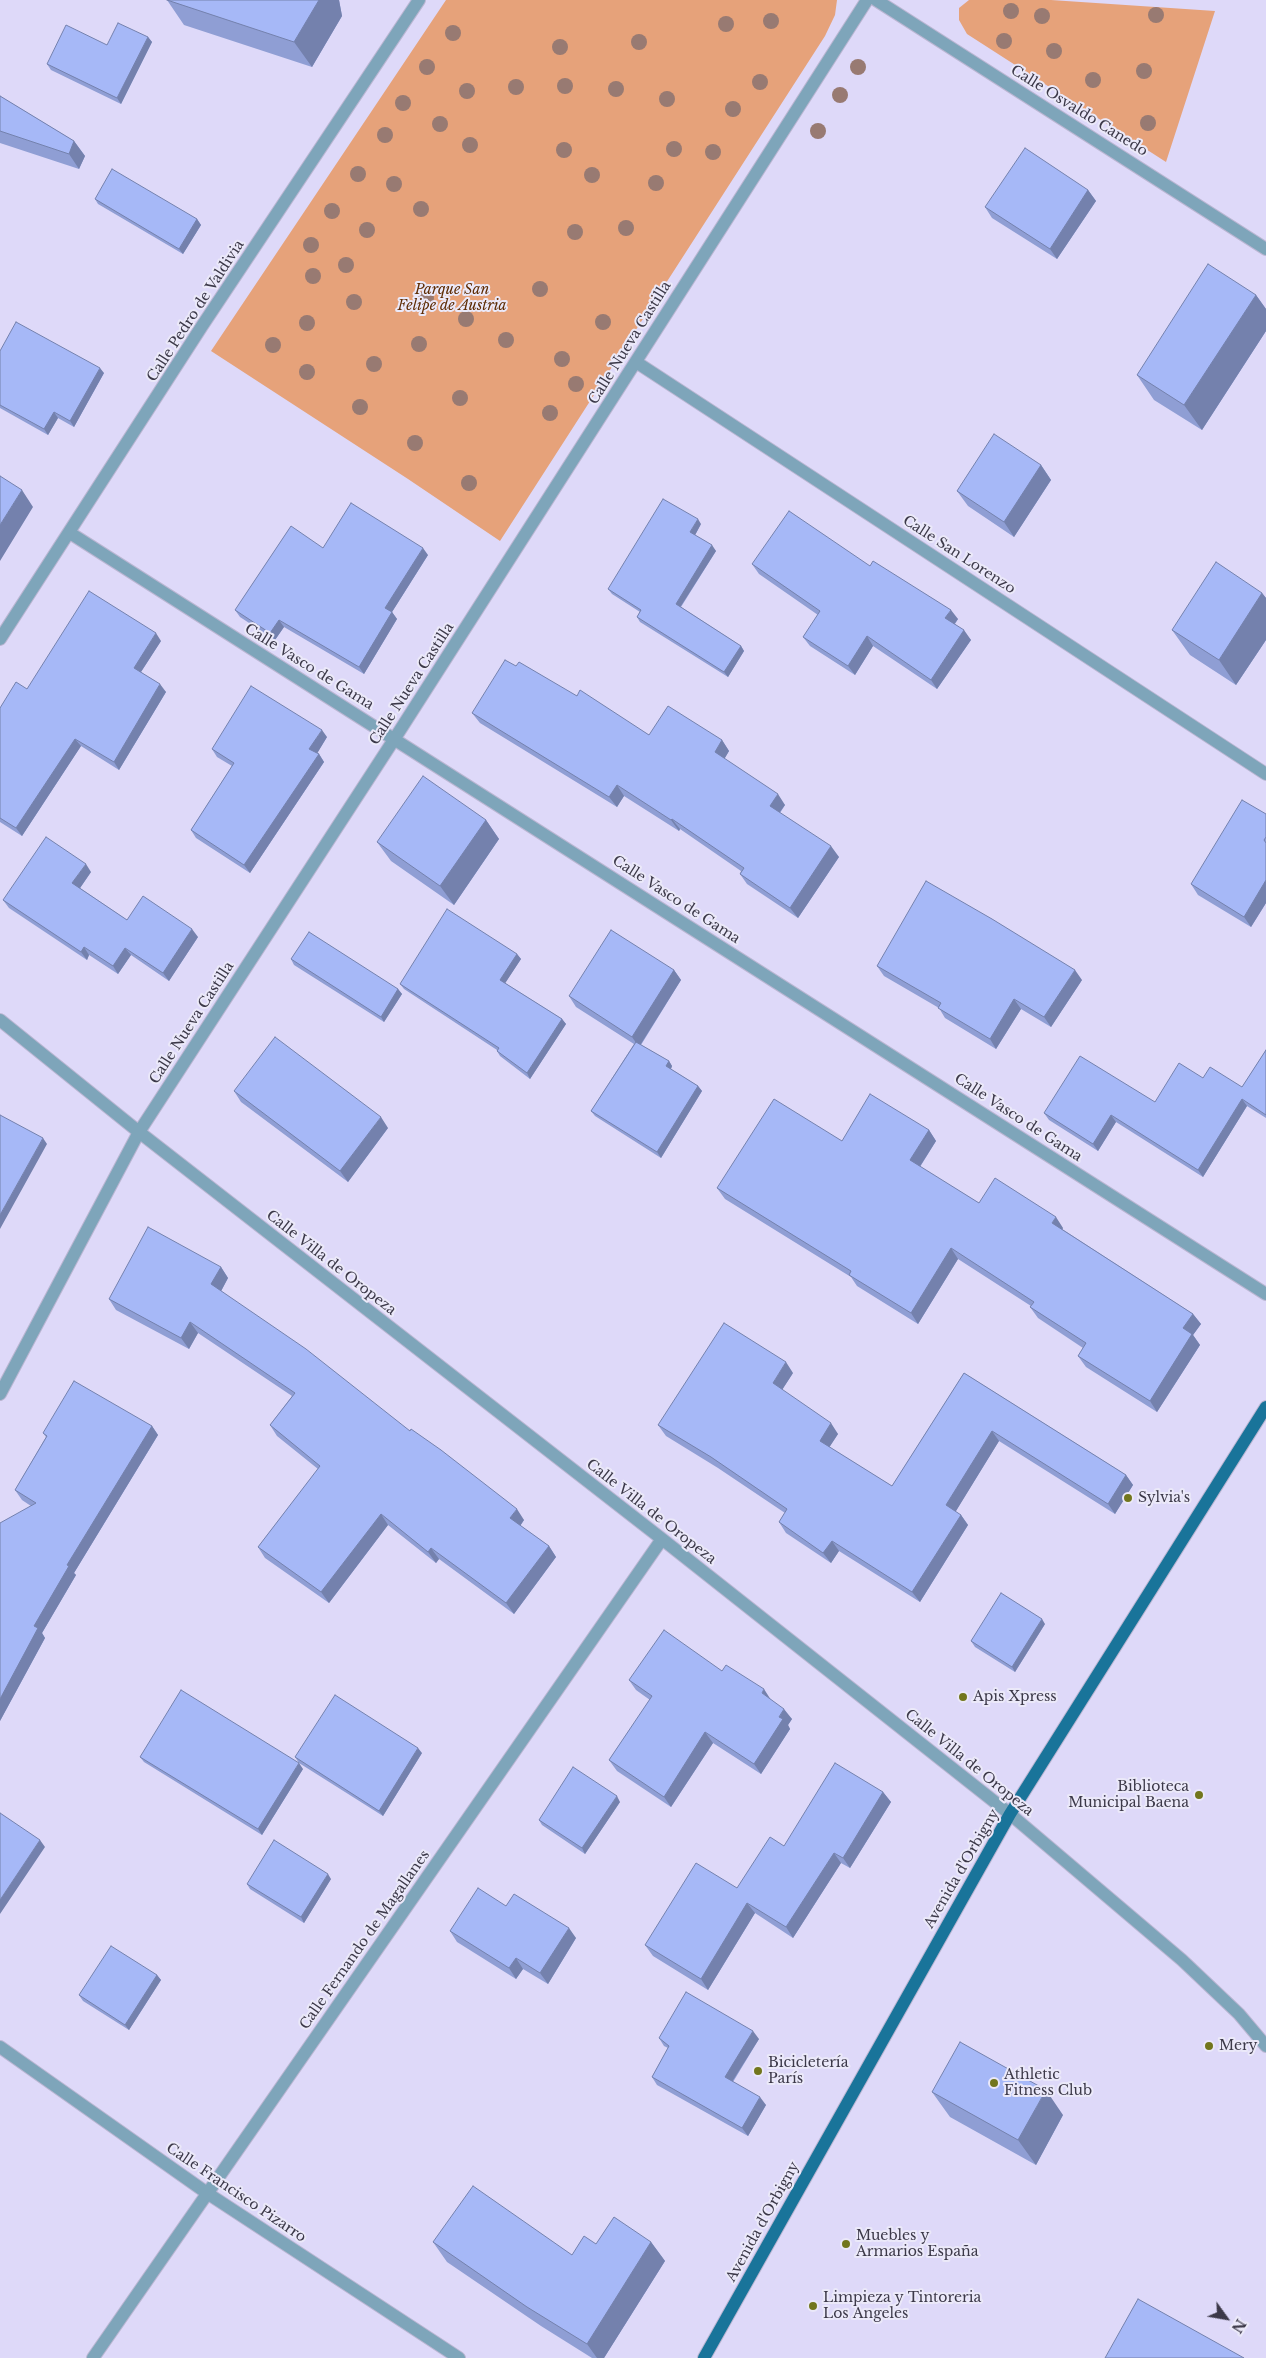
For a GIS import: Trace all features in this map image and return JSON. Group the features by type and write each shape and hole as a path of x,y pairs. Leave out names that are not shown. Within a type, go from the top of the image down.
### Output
{"main road":[{"name":"Avenida d'Orbigny","path":"704,2358 1010,1814 1266,1407"}],"street":[{"name":"Calle Pedro de Valdivia","path":"0,639 202,326 419,0"},
{"name":"Calle Nueva Castilla","path":"0,1394 139,1132 395,738 867,0"},
{"name":"Calle Osvaldo Canedo","path":"876,0 1266,249"},
{"name":"Calle San Lorenzo","path":"636,362 1266,774"},
{"name":"Calle Vasco de Gama","path":"70,533 395,738 1266,1294"},
{"name":"Calle Villa de Oropeza","path":"0,1020 139,1132 1010,1814 1182,1960 1239,2014 1266,2046"},
{"name":"Calle Fernando de Magallanes","path":"93,2358 662,1540"},
{"name":"Calle Francisco Pizarro","path":"0,2047 207,2193 459,2358"}],"green space":[{"name":"Parque San Felipe de Austria","path":"446,0 837,0 835,15 825,36 500,541 211,351"},
{"path":"969,0 1051,0 1215,11 1166,162 967,34 959,20 959,8"}],"building":[{"path":"167,0 319,0 294,42"},
{"path":"118,23 148,37 117,98 47,64 66,25 107,45"},
{"path":"0,96 74,141 69,154 0,131"},
{"path":"1025,148 1088,190 1050,249 985,207"},
{"path":"112,169 197,219 179,249 95,199"},
{"path":"1208,264 1256,295 1184,405 1137,375"},
{"path":"16,322 100,368 70,421 54,412 44,429 0,405 0,351"},
{"path":"994,434 1041,465 1004,522 957,491"},
{"path":"0,476 22,490 0,525"},
{"path":"663,499 698,519 690,532 712,545 676,604 741,646 724,672 637,617 641,610 608,589"},
{"path":"351,503 423,548 385,608 392,612 359,667 279,620 270,633 235,610 291,526 323,548"},
{"path":"789,511 870,566 873,561 951,610 945,618 964,630 931,680 867,636 848,666 803,637 820,611 752,564"},
{"path":"1216,562 1262,593 1219,660 1172,630"},
{"path":"89,591 156,633 134,668 160,684 114,762 75,739 16,828 0,818 0,708 16,682 27,689"},
{"path":"505,660 516,666 519,662 577,696 580,690 649,735 668,706 722,740 715,752 778,794 770,806 831,846 790,908 740,874 744,868 672,819 617,785 609,797 472,713"},
{"path":"251,686 322,730 309,749 319,754 244,865 191,830 234,763 212,749"},
{"path":"423,776 486,820 440,886 377,842"},
{"path":"1242,800 1266,814 1266,837 1264,840 1266,843 1266,880 1244,917 1191,884"},
{"path":"46,837 86,864 72,883 127,920 143,896 192,929 163,973 125,948 113,966 84,947 81,952 3,900"},
{"path":"926,881 1075,970 1044,1017 1014,999 990,1039 938,1008 941,1003 877,966"},
{"path":"447,909 517,954 500,980 562,1019 527,1073 497,1051 499,1048 400,984"},
{"path":"611,930 674,970 632,1037 569,996"},
{"path":"309,932 398,989 381,1017 291,959"},
{"path":"275,1037 381,1117 340,1171 234,1091"},
{"path":"636,1042 669,1061 666,1066 698,1086 657,1152 591,1111"},
{"path":"1266,1050 1266,1115 1242,1099 1198,1170 1111,1115 1093,1144 1044,1113 1080,1056 1155,1102 1179,1063 1203,1078 1210,1067 1242,1087"},
{"path":"870,1094 929,1130 910,1160 979,1203 995,1178 1056,1217 1052,1223 1193,1314 1183,1328 1192,1334 1150,1401 1078,1356 1086,1343 1030,1307 1034,1302 951,1248 911,1313 849,1275 851,1271 717,1188 774,1099 842,1141"},
{"path":"0,1115 43,1138 0,1215"},
{"path":"148,1227 221,1267 211,1284 306,1349 410,1431 411,1429 441,1450 517,1509 510,1518 549,1546 506,1603 431,1548 428,1552 381,1514 321,1592 258,1547 320,1466 270,1425 295,1393 190,1322 181,1338 109,1299"},
{"path":"724,1323 786,1362 773,1383 831,1423 820,1441 892,1486 964,1373 1126,1475 1108,1504 992,1431 946,1505 961,1515 912,1592 832,1541 823,1553 779,1522 787,1509 711,1457 658,1425"},
{"path":"74,1381 152,1426 67,1565 69,1566 34,1626 38,1628 0,1699 0,1523 36,1503 15,1490 47,1436 43,1433"},
{"path":"1001,1593 1042,1619 1012,1667 971,1641"},
{"path":"664,1630 722,1671 726,1665 764,1689 762,1693 784,1709 779,1717 783,1719 754,1764 705,1732 664,1797 609,1760 652,1696 629,1680"},
{"path":"181,1690 299,1763 258,1829 140,1757"},
{"path":"335,1695 418,1748 379,1811 295,1757"},
{"path":"835,1763 883,1792 843,1858 834,1853 786,1927 747,1903 701,1979 645,1945 696,1863 737,1888 770,1837 784,1846"},
{"path":"573,1767 617,1796 582,1848 539,1820"},
{"path":"0,1813 40,1840 0,1900"},
{"path":"274,1840 328,1874 301,1917 247,1884"},
{"path":"478,1888 506,1906 514,1894 569,1928 540,1973 516,1958 509,1968 450,1931"},
{"path":"111,1946 157,1975 125,2025 79,1995"},
{"path":"686,1992 753,2031 725,2077 760,2097 742,2128 652,2077 669,2046 659,2038"},
{"path":"960,2042 1046,2090 1018,2140 932,2092"},
{"path":"473,2186 572,2255 584,2236 596,2244 614,2217 651,2242 587,2344 527,2307 433,2242"},
{"path":"1138,2299 1244,2358 1105,2358"}],"place":[{"name":"Sylvia's","path":"1128,1498"},
{"name":"Apis Xpress","path":"963,1697"},
{"name":"Biblioteca Municipal Baena","path":"1199,1795"},
{"name":"Mery","path":"1209,2046"},
{"name":"Bicicletería París","path":"758,2071"},
{"name":"Athletic Fitness Club","path":"994,2083"},
{"name":"Muebles y Armarios España","path":"846,2244"},
{"name":"Limpieza y Tintoreria Los Angeles","path":"813,2306"}]}
